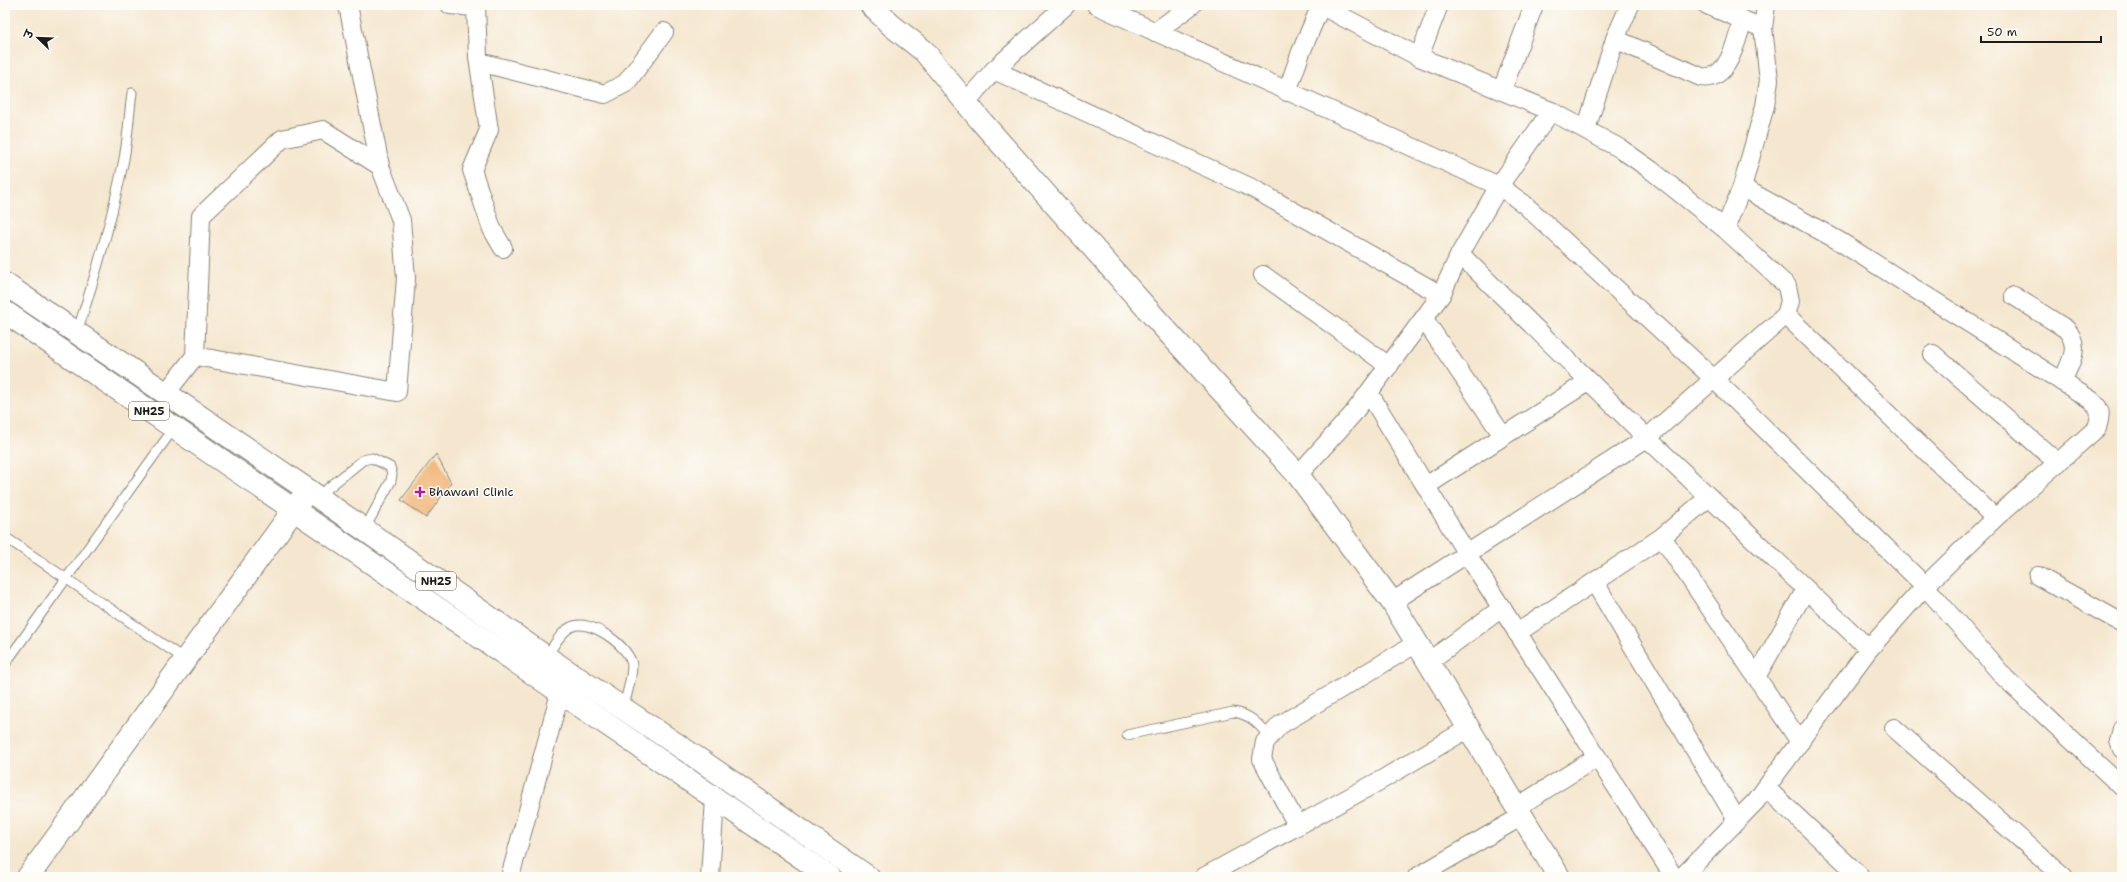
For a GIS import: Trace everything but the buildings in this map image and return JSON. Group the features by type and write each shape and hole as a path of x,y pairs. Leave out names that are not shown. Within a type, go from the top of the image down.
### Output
{"main road":[{"path":"871,5 891,25 924,51 966,102 1157,320 1298,475 1392,602 1559,877"},
{"name":"NH25","path":"5,284 313,493 546,657 623,710 703,762 868,877"},
{"name":"NH25","path":"5,312 830,877"},
{"path":"28,877 186,660 313,493"}],"street":[{"path":"195,356 396,392 406,278 401,220 380,166 348,5"},
{"path":"450,5 476,7 479,62 489,130 472,170 492,229 503,248"},
{"path":"966,102 994,70 1066,5"},
{"path":"1096,5 1499,186 1524,204 1714,379 1925,586 2004,678 2122,787"},
{"path":"1155,32 1192,5"},
{"path":"1287,92 1320,5 1419,57 1551,110 1586,129 1651,170 1725,228 1787,286 1790,301 1786,315 1647,438 1392,602"},
{"path":"1419,57 1439,5"},
{"path":"1502,90 1534,5"},
{"path":"1586,129 1615,39 1630,5"},
{"path":"1707,5 1763,28"},
{"path":"1725,228 1742,187 1765,106 1769,80 1763,28 1766,5"},
{"path":"1615,39 1701,77 1710,78 1718,75 1725,67 1743,20"},
{"path":"479,62 605,94 626,83 664,32"},
{"path":"994,70 1254,189 1441,295"},
{"path":"1298,475 1352,415 1441,295 1460,254 1499,186 1551,110"},
{"path":"166,393 195,356 201,216 282,139 323,130 380,166"},
{"path":"1682,877 1766,788 1869,649 1925,586 1995,518 2097,428 2100,417 2099,407 2091,400 1839,241 1742,187"},
{"path":"1460,254 1709,498 1869,649"},
{"path":"1263,275 1388,366"},
{"path":"2014,296 2066,329 2072,336 2075,352 2062,382"},
{"path":"1786,315 1995,518"},
{"path":"1424,319 1504,436"},
{"path":"1932,354 2058,463"},
{"path":"1426,486 1588,381"},
{"path":"1368,393 1467,554 1674,877"},
{"path":"1517,633 1595,583 1662,537 1709,498"},
{"path":"1662,537 1800,742"},
{"path":"2038,576 2122,623"},
{"path":"1595,583 1737,820"},
{"path":"1756,677 1806,589"},
{"path":"1428,662 1502,608"},
{"path":"1297,826 1262,759 1264,742 1280,725 1417,643"},
{"path":"510,877 560,693"},
{"path":"1204,877 1383,779 1469,728"},
{"path":"1894,728 2064,877"},
{"path":"2122,729 2119,741 2122,749"},
{"path":"1426,875 1520,812 1597,757"},
{"path":"1766,788 1861,877"},
{"path":"710,877 715,799"}],"lane":[{"path":"77,332 101,259 114,206 124,157 132,93"},
{"path":"5,664 174,428"},
{"path":"313,493 363,460 372,458 390,467 392,481 364,530"},
{"path":"5,537 186,660"},
{"path":"546,657 565,631 572,626 581,625 611,638 629,655 632,666 623,710"},
{"path":"1127,735 1233,712 1244,714 1253,719 1269,736"}],"place":[{"name":"Bhawani Clinic","path":"420,492"}]}
